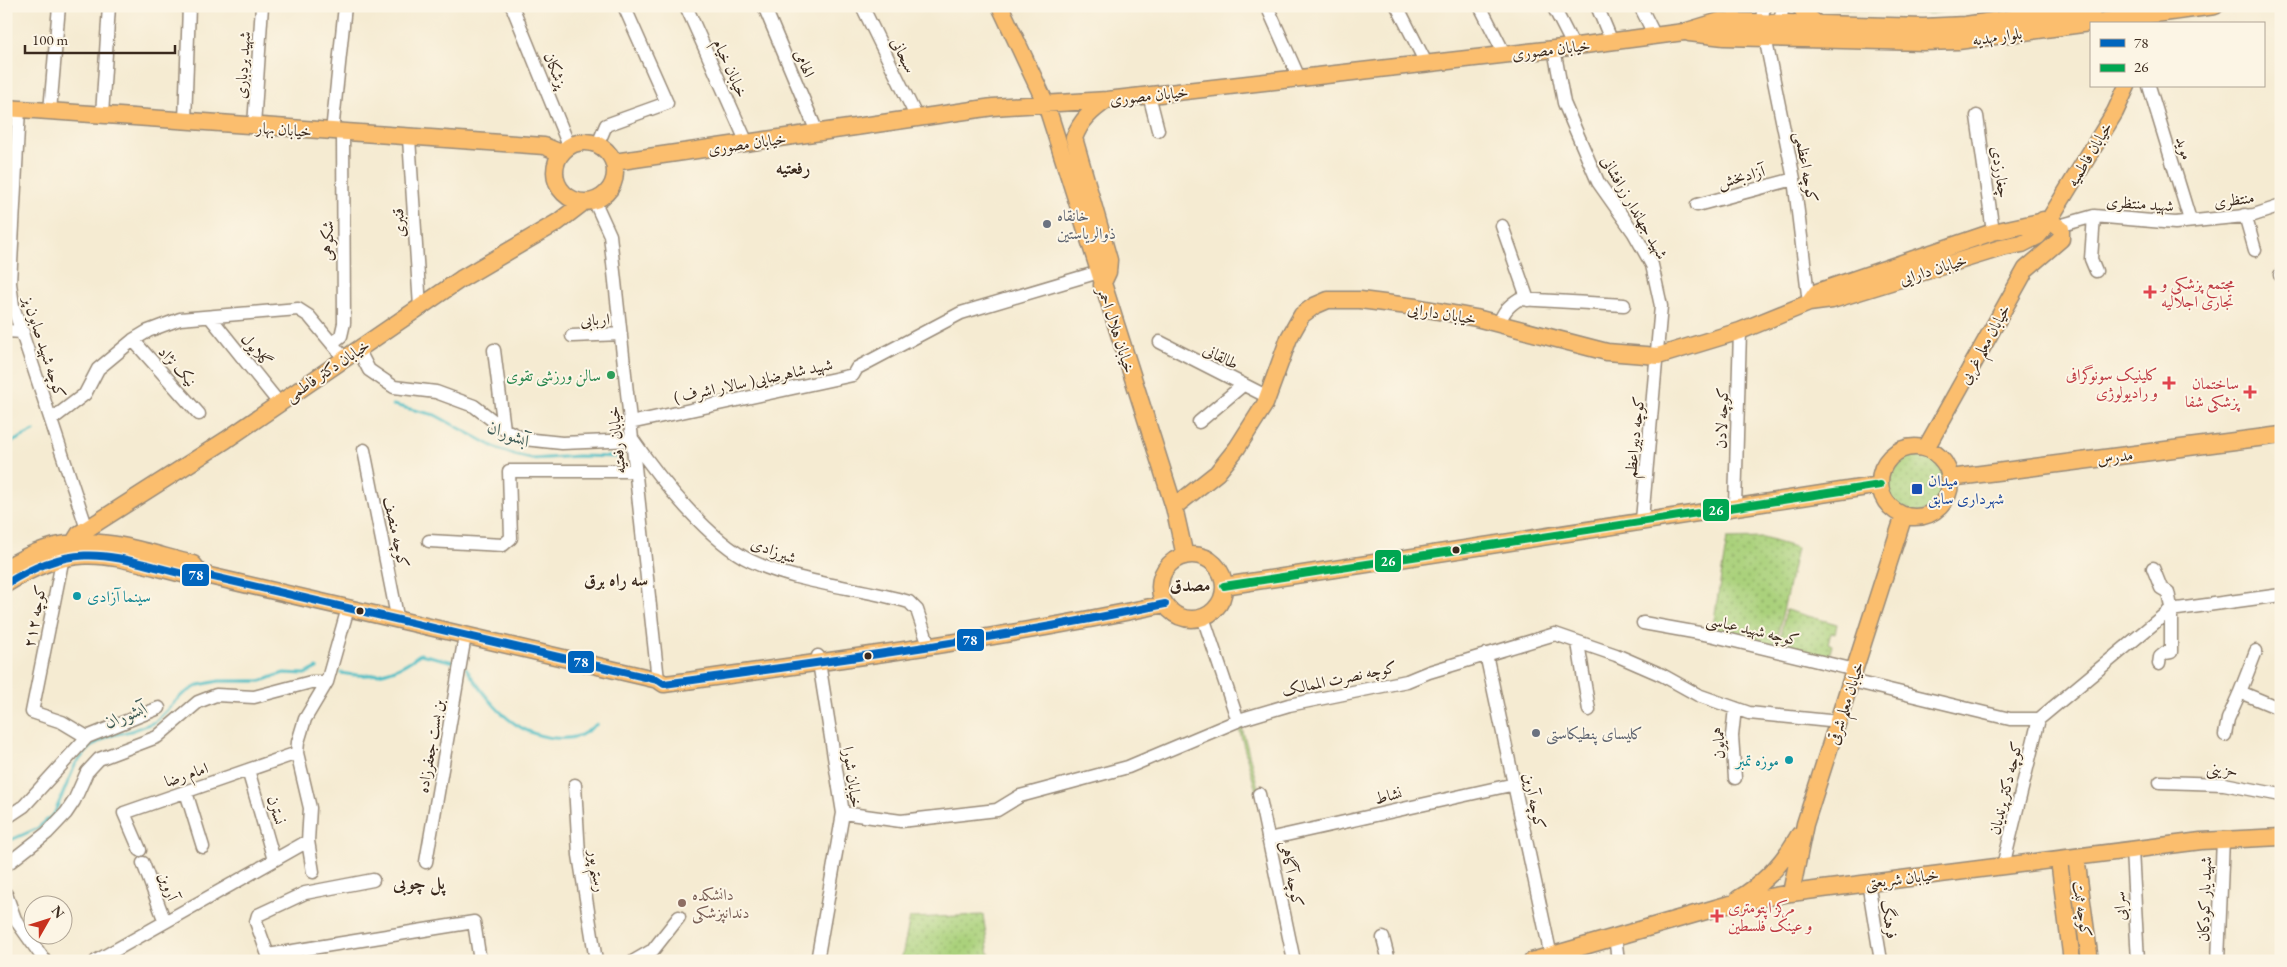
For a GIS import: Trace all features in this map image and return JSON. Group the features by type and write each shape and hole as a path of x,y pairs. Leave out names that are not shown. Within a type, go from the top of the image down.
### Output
{"main road":[{"name":"خیابان هلال احمر","path":"1000,6 1046,104 1174,507 1185,556"},
{"path":"1800,6 1807,16 1816,23"},
{"name":"بلوار مهدیه","path":"1770,25 1923,35 1965,25 2096,6"},
{"name":"بلوار مهدیه","path":"2096,22 2214,6"},
{"name":"بلوار مهدیه","path":"1770,25 1816,23 1923,35 1958,41 2090,23"},
{"name":"خیابان مصوری","path":"614,162 993,107 1107,100 1574,47 1684,32 1724,37 1770,25"},
{"name":"خیابان فاطمیه","path":"2050,222 2126,88"},
{"path":"1101,278 1108,272 1109,260 1074,138 1079,124 1088,113 1107,100"},
{"name":"خیابان بهار","path":"13,108 565,149"},
{"path":"586,141 598,144 605,148 614,162 615,178 612,185 608,192 589,201 573,200 558,185 555,171 565,149 586,141"},
{"name":"خیابان دکتر فاطمی","path":"74,542 79,534 279,403 491,259 558,222 589,201"},
{"name":"خیابان دارایی","path":"1810,303 1817,292 1999,231 2050,222"},
{"name":"خیابان دارایی","path":"1174,507 1217,473 1254,424 1268,397 1289,338 1302,316 1314,306 1328,300 1360,300 1476,318 1607,352 1658,356 1740,331 1810,303 1832,300 2009,246 2022,244 2038,236 2050,222"},
{"name":"خیابان معلم غربی","path":"1926,448 2026,269 2061,239 2061,230 2050,222"},
{"path":"1999,231 2010,231 2013,236 2009,246"},
{"name":"مدرس","path":"1950,478 2281,435"},
{"path":"1905,448 1926,448 1942,460 1950,478 1949,490 1945,500 1937,509 1927,514 1916,516 1904,515 1888,504 1880,485 1883,467 1896,452 1905,448"},
{"path":"1224,586 1642,520 1880,485"},
{"path":"112,513 108,523 108,530 112,538 122,547"},
{"name":"خیابان معلم شرقی","path":"1791,893 1805,824 1904,515"},
{"path":"6,568 33,553 74,542 94,542 192,564 201,574"},
{"path":"6,584 37,566 63,557 78,554 103,555 191,576 201,574 658,680 1077,622 1163,600"},
{"path":"1185,556 1194,556 1211,562 1222,577 1224,586 1219,605 1203,617 1194,619 1178,616 1163,600 1160,586 1162,576 1172,563 1185,556"},
{"path":"818,659 1114,610 1163,600"},
{"path":"1730,904 1750,892 1774,871 1792,847 1805,824"},
{"name":"خیابان شریعتی","path":"1532,961 1552,958 1615,936 1730,904 1791,893 2223,839 2281,837"},
{"name":"کوچه ثبت","path":"2076,857 2090,961"},
{"name":"کوچه ثبت","path":"2059,860 2072,961"},
{"path":"2068,919 2077,913 2085,918"}],"street":[{"path":"50,111 59,6"},
{"path":"102,115 109,6"},
{"path":"184,121 189,6"},
{"name":"شهید بردباری","path":"254,126 262,6"},
{"name":"شکوهی","path":"332,343 342,336 344,323 337,133 345,6"},
{"name":"پزشکان","path":"512,6 565,149"},
{"path":"598,144 606,125 667,103 624,6"},
{"name":"خیابان خیام","path":"686,6 747,143"},
{"name":"الهامی","path":"764,6 816,132"},
{"name":"سبحانی","path":"862,6 917,118"},
{"path":"1267,6 1299,78"},
{"path":"1397,6 1426,63"},
{"path":"1480,6 1505,55"},
{"path":"1553,6 1574,47"},
{"path":"1597,6 1612,42"},
{"path":"1640,6 1655,36"},
{"path":"1770,25 1783,6"},
{"name":"کوچه اعظمی","path":"1770,25 1794,179 1810,303"},
{"name":"شهید جهاندار زرافشانی","path":"1554,49 1564,103 1598,182 1634,233 1652,265 1661,306 1658,356"},
{"name":"موید","path":"2150,88 2190,220"},
{"path":"1149,95 1158,130"},
{"name":"کوچه شهید صابون پز","path":"13,108 10,283 12,306 23,332 87,529"},
{"name":"چغارزدی","path":"1977,116 1999,231"},
{"name":"قنبری","path":"409,138 420,307"},
{"name":"آزادبخش","path":"1697,205 1794,179"},
{"name":"خیابان رفعتیه","path":"589,201 610,235 658,680"},
{"name":"منتظری","path":"2190,220 2245,215 2281,206"},
{"path":"2245,215 2255,250"},
{"path":"2094,216 2090,259 2096,272"},
{"name":"شهید منتظری","path":"2050,222 2094,216 2175,223 2190,220"},
{"path":"1502,226 1528,300"},
{"name":"شهید شاهرضایی( سالار اشرف )","path":"630,423 853,375 857,368 962,313 1101,278"},
{"path":"1499,324 1502,314 1509,305 1519,299 1624,305"},
{"path":"51,420 85,394 98,369 133,340 148,331 180,319 298,309 309,316 344,358"},
{"name":"گلایول","path":"210,317 279,403"},
{"path":"6,331 23,332"},
{"name":"کوچه لادن","path":"1735,506 1740,331"},
{"name":"اربابی","path":"572,336 621,334"},
{"name":"نیک نژاد","path":"133,340 199,414"},
{"name":"طالقانی","path":"1160,342 1268,397"},
{"path":"358,349 369,370 394,387 436,392 474,406 504,429 524,439 562,443 633,440"},
{"path":"494,350 504,429"},
{"name":"کوچه دبیراعظم","path":"1642,520 1658,356"},
{"path":"1199,422 1243,385"},
{"name":"شیرزادی","path":"633,440 651,467 688,510 742,557 804,578 909,602 917,610 927,640"},
{"name":"کوچه منصف","path":"364,450 398,620"},
{"path":"429,541 504,545 511,538 509,471 635,471"},
{"name":"کوچه ۲۱۲","path":"63,557 32,712 62,722 88,737"},
{"path":"2153,568 2161,588 2168,592 2171,607 2171,652 2165,653 2160,657 2159,664"},
{"path":"2039,718 2170,610 2281,595"},
{"path":"313,872 308,841 310,808 297,753 305,719 327,682 348,608"},
{"path":"1203,617 1238,721"},
{"name":"کوچه شهید عباسی","path":"1644,623 1710,635 2010,719 2039,718"},
{"name":"کوچه نصرت الممالک","path":"843,812 901,821 997,810 1020,796 1128,767 1238,721 1289,705 1407,681 1486,654 1555,634 1616,655 1662,675 1698,695 1749,713 1839,722"},
{"name":"بن بست جعفرزاده","path":"426,862 465,636"},
{"path":"1578,642 1589,710"},
{"path":"2225,735 2228,719 2256,652"},
{"name":"کوچه آرین","path":"1486,654 1552,958"},
{"name":"خیابان شورا","path":"817,961 843,812 818,659"},
{"path":"6,865 47,833 66,813 74,801 87,772 99,759 157,737 198,702 216,695 254,697 311,682 327,682"},
{"path":"2240,692 2281,709"},
{"path":"6,818 24,806 88,737 159,708"},
{"name":"همایون","path":"1735,708 1732,736 1735,778"},
{"name":"کوچه دکتر پرندیان","path":"2003,866 2039,718"},
{"name":"امام رضا","path":"140,850 124,814 297,753"},
{"name":"نسترن","path":"248,770 274,860"},
{"name":"حزینی","path":"2160,782 2224,784 2281,796"},
{"name":"نشاط","path":"1268,839 1515,784"},
{"name":"رستم پور","path":"575,785 578,855 596,961"},
{"path":"186,792 203,847"},
{"name":"کوچه آگاهی","path":"1259,794 1294,961"},
{"name":"شهید یار کودکان","path":"2218,961 2223,839"},
{"path":"96,961 308,841"},
{"name":"سرابی","path":"2132,850 2138,961"},
{"name":"آروین","path":"142,863 165,922"},
{"path":"373,880 305,893 258,915 256,922 268,955 474,922 480,961"},
{"name":"فرهنگ","path":"1868,882 1881,961"},
{"path":"6,894 15,919 45,961"},
{"path":"634,961 653,950 680,917"},
{"path":"1615,936 1618,961"},
{"path":"1383,938 1389,961"}],"green space":[{"path":"1809,6 1988,6 1931,14"},
{"path":"1915,451 1927,454 1937,460 1943,470 1946,482 1943,494 1937,504 1927,510 1915,513 1903,510 1893,504 1887,494 1884,482 1887,470 1893,460 1903,454"},
{"path":"1763,538 1797,548 1775,647 1712,632 1727,539"},
{"path":"1786,610 1837,624 1835,634 1831,633 1828,643 1832,645 1828,660 1777,648"},
{"path":"1241,724 1259,791 1256,791 1238,725"},
{"path":"983,915 990,961 901,961 910,918"}],"waterway":[{"name":"آبشوران","path":"393,405 435,415 498,449 532,459 578,456 621,457"},
{"name":"آبشوران","path":"6,445 34,431"},
{"name":"آبشوران","path":"341,673 352,675 383,673 402,666 420,654 454,662"},
{"name":"آبشوران","path":"11,840 38,828 54,814 76,763 93,745 109,736 131,731 155,722 182,695 199,685 219,681 261,681 284,673 305,674 317,668"},
{"name":"آبشوران","path":"466,668 492,704 502,714 526,730 554,738 568,738 581,735 597,724"}],"transit line":[{"name":"26","path":"1224,586 1880,485"},
{"name":"78","path":"6,584 32,569 55,560 77,556 118,558 191,576 201,574 658,680 664,684 978,639 1165,604"}],"place":[{"name":"خانقاه ذوالریاستین","path":"1047,224"},
{"name":"مجتمع پزشکی و تجاری اجلالیه","path":"2150,292"},
{"name":"سالن ورزشی تقوی","path":"611,375"},
{"name":"کلینیک سونوگرافی و رادیولوژی","path":"2169,383"},
{"name":"ساختمان پزشکی شفا","path":"2250,392"},
{"name":"میدان شهرداری سابق","path":"1917,489"},
{"name":"سینما آزادی","path":"77,596"},
{"name":"کلیسای پنطیکاستی","path":"1536,733"},
{"name":"موزه تمبر","path":"1789,760"},
{"name":"دانشکده دندانپزشکی","path":"682,903"},
{"name":"مرکز اپتومتری و عینک فلسطین","path":"1717,916"}],"district":[{"name":"رفعتیه","path":"793,168"},
{"name":"سه راه برق","path":"616,580"},
{"name":"مصدق","path":"1190,585"},
{"name":"پل چوبی","path":"419,883"}]}
